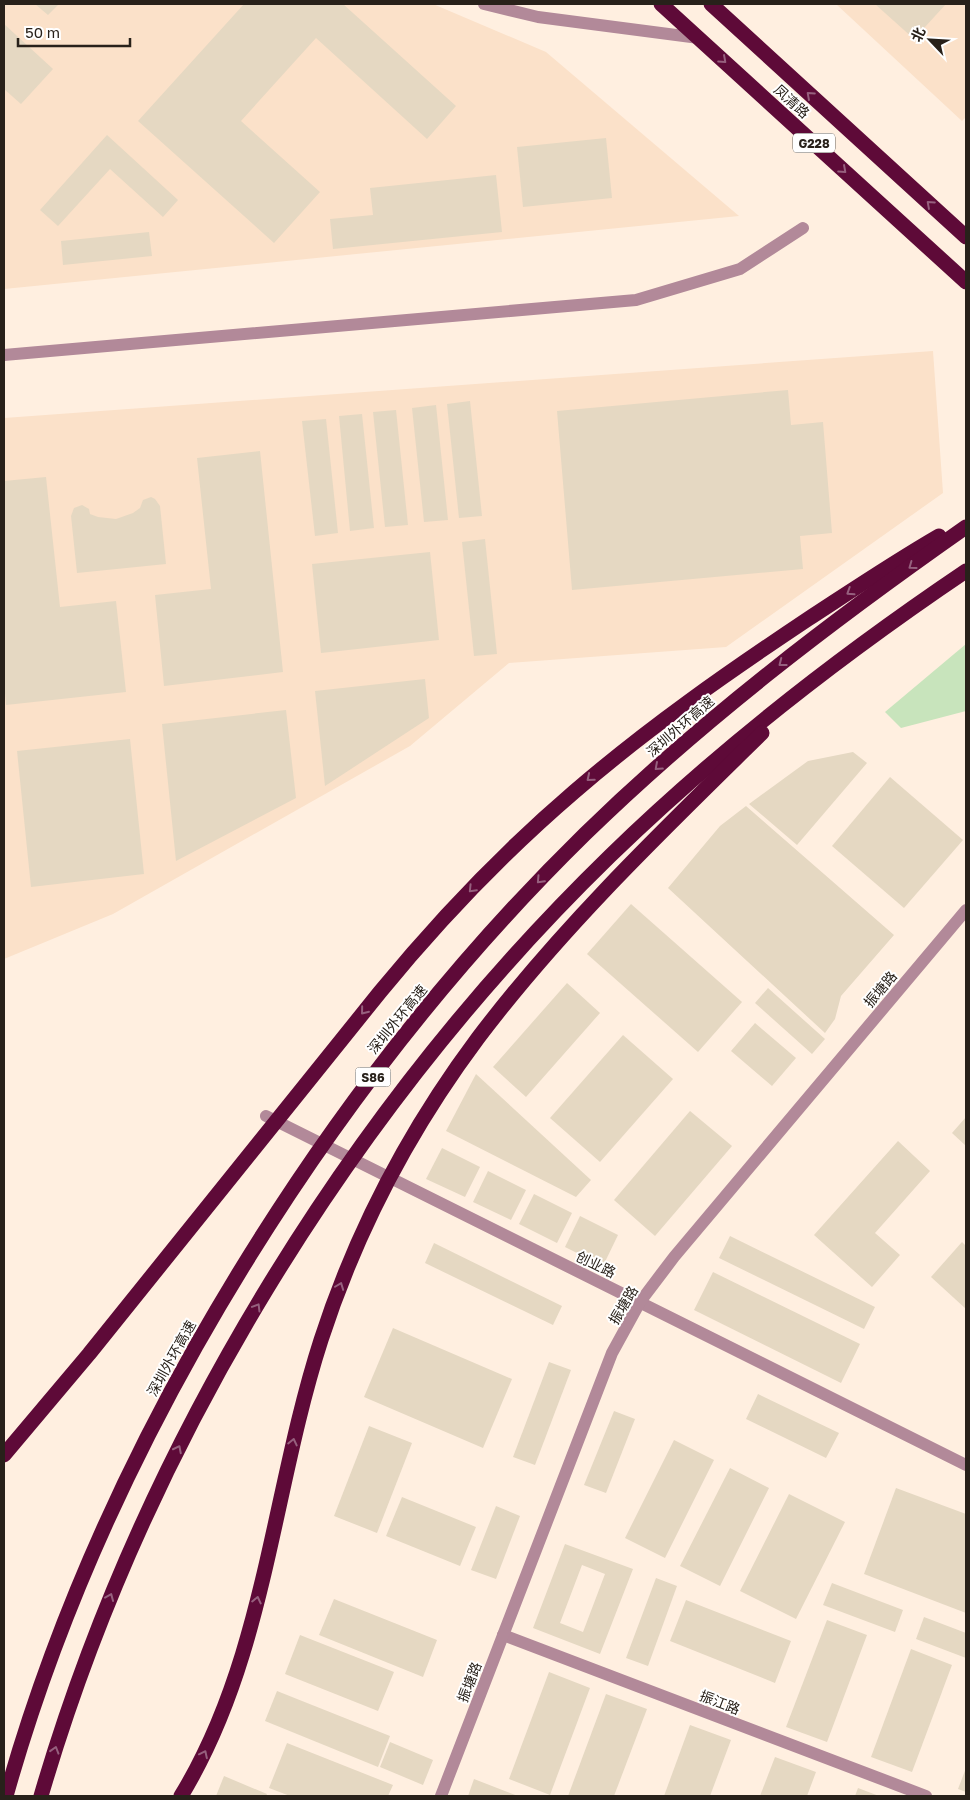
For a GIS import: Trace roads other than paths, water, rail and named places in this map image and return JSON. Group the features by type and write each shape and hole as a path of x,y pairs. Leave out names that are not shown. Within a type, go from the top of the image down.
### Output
{"highway":[{"name":"凤清路","path":"662,4 966,282"},
{"name":"凤清路","path":"711,4 966,237"},
{"path":"4,1455 89,1354 396,972 449,913 522,839 574,792 626,749 734,669 904,556 966,520"},
{"name":"深圳外环高速","path":"6,1796 39,1688 72,1602 138,1455 186,1365 255,1247 292,1189 356,1098 415,1022 479,946 542,878 621,800 697,732 775,668 966,527"},
{"name":"S86","path":"41,1796 62,1726 91,1645 127,1557 189,1428 285,1261 337,1181 398,1097 450,1030 512,958 610,856 685,787 822,674 966,570"},
{"path":"181,1796 193,1777 213,1736 245,1650 262,1584 296,1429 330,1313 361,1235 414,1134 478,1038 551,949 692,802 822,674"}],"street":[{"path":"484,4 538,17 699,38"},
{"path":"4,355 636,300 740,269 803,228"},
{"name":"振塘路","path":"441,1796 612,1353 640,1302 674,1257 966,910"},
{"name":"创业路","path":"266,1116 966,1465"},
{"name":"振江路","path":"503,1635 926,1796"}]}
